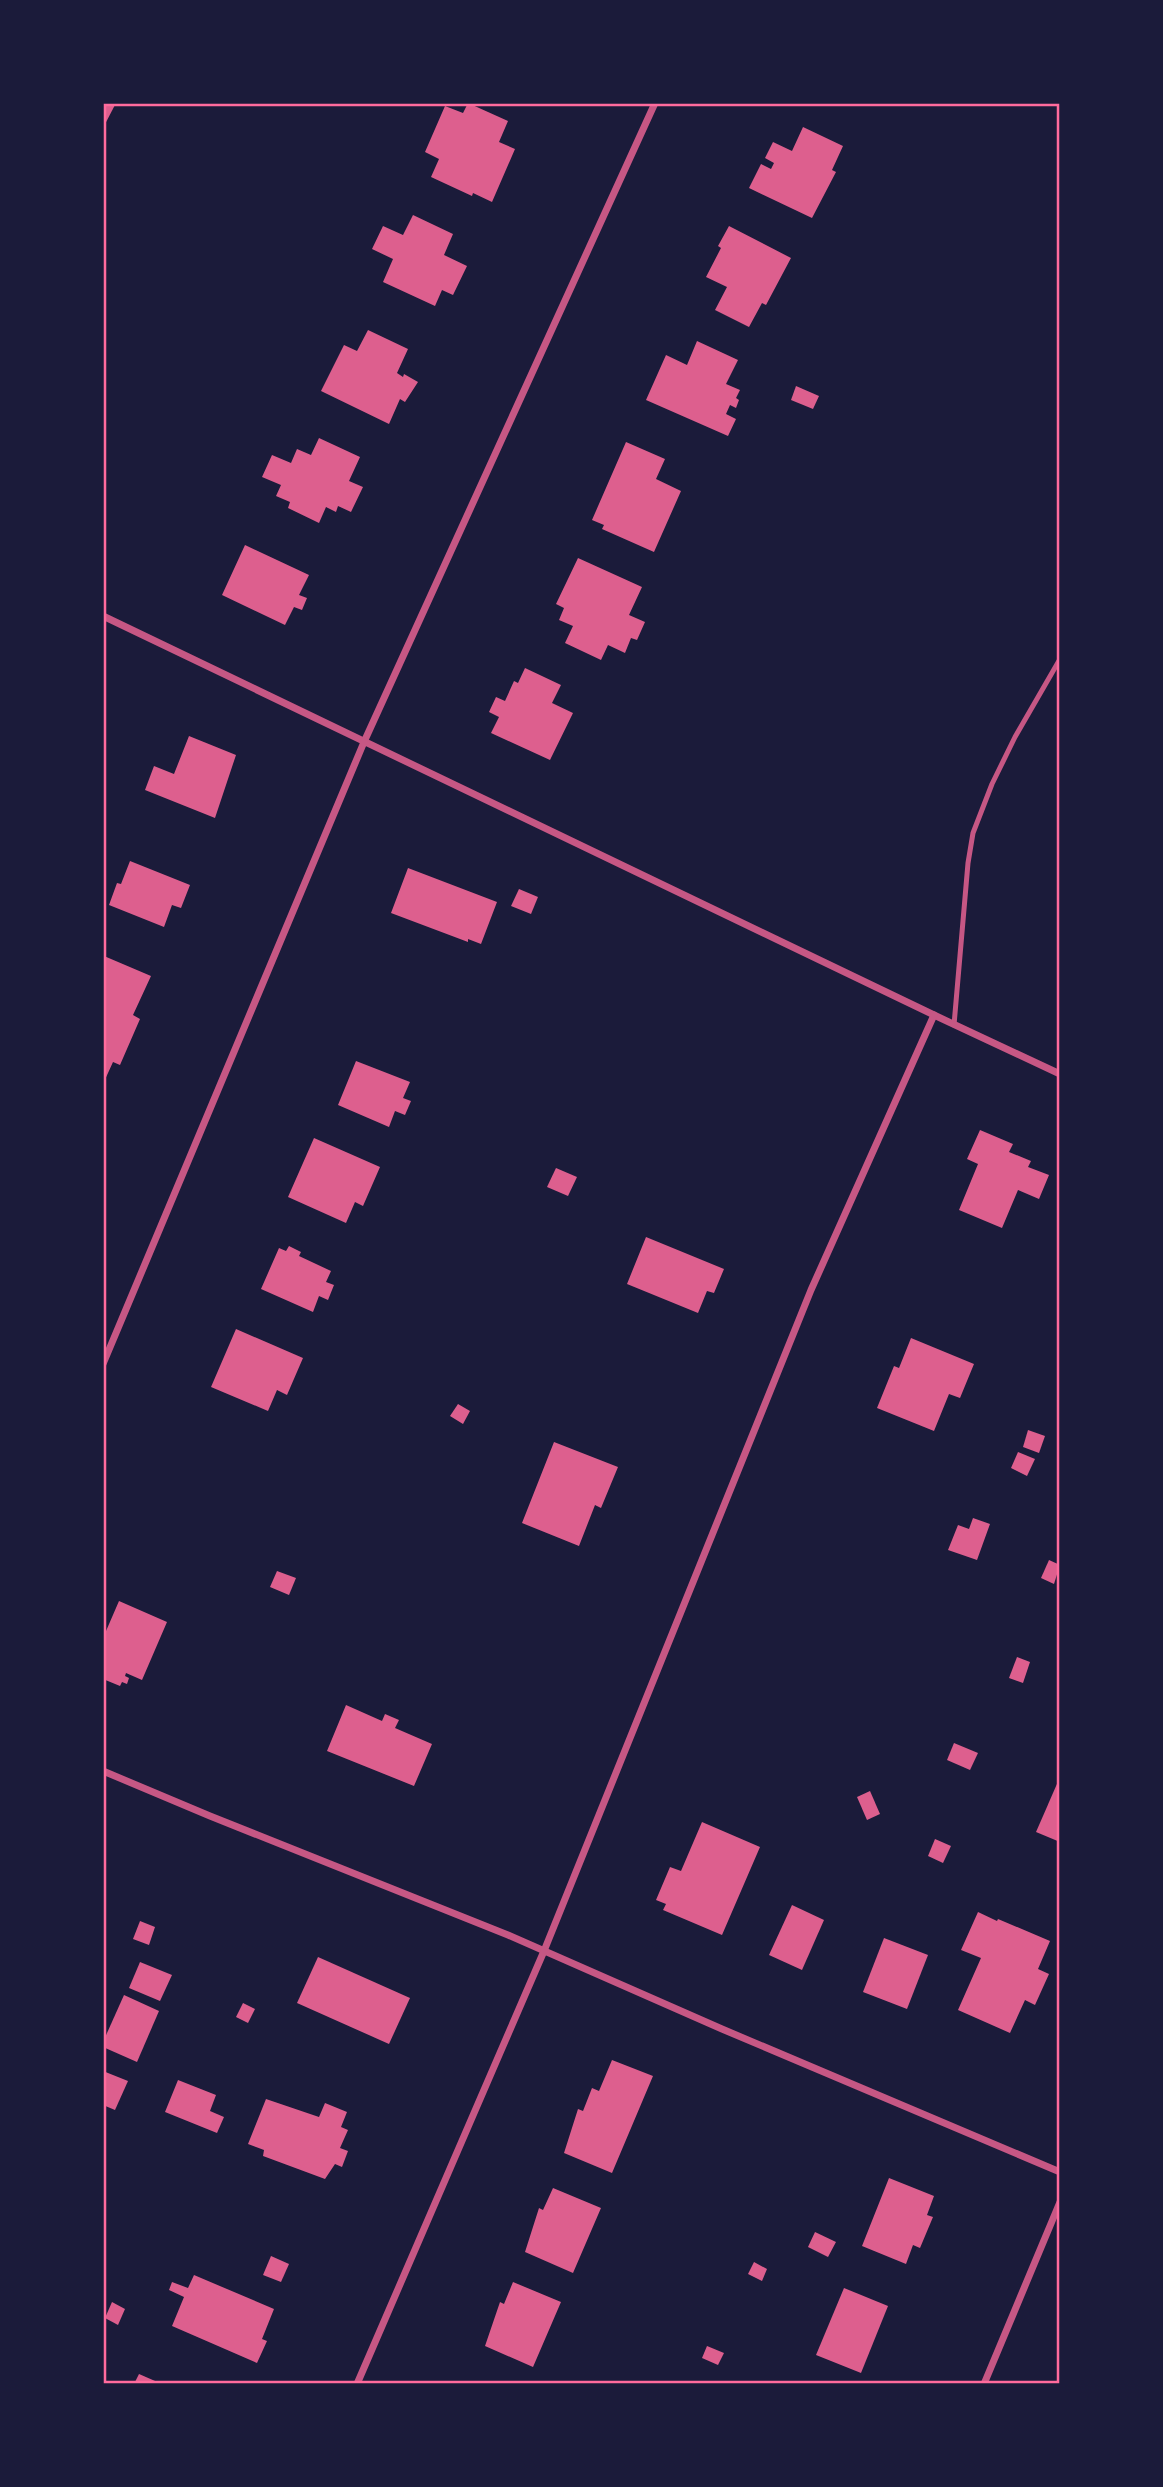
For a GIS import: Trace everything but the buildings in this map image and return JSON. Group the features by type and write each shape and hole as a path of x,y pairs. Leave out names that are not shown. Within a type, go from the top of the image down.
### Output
{"street":[{"path":"103,1364 364,742 655,103"},
{"path":"103,616 1060,1074"},
{"path":"357,2384 544,1951 811,1290 934,1015"},
{"path":"103,1770 544,1951 1060,2172"},
{"path":"984,2384 1060,2202"}],"lane":[{"path":"954,1025 973,833 992,784 1015,737 1060,659"}]}
